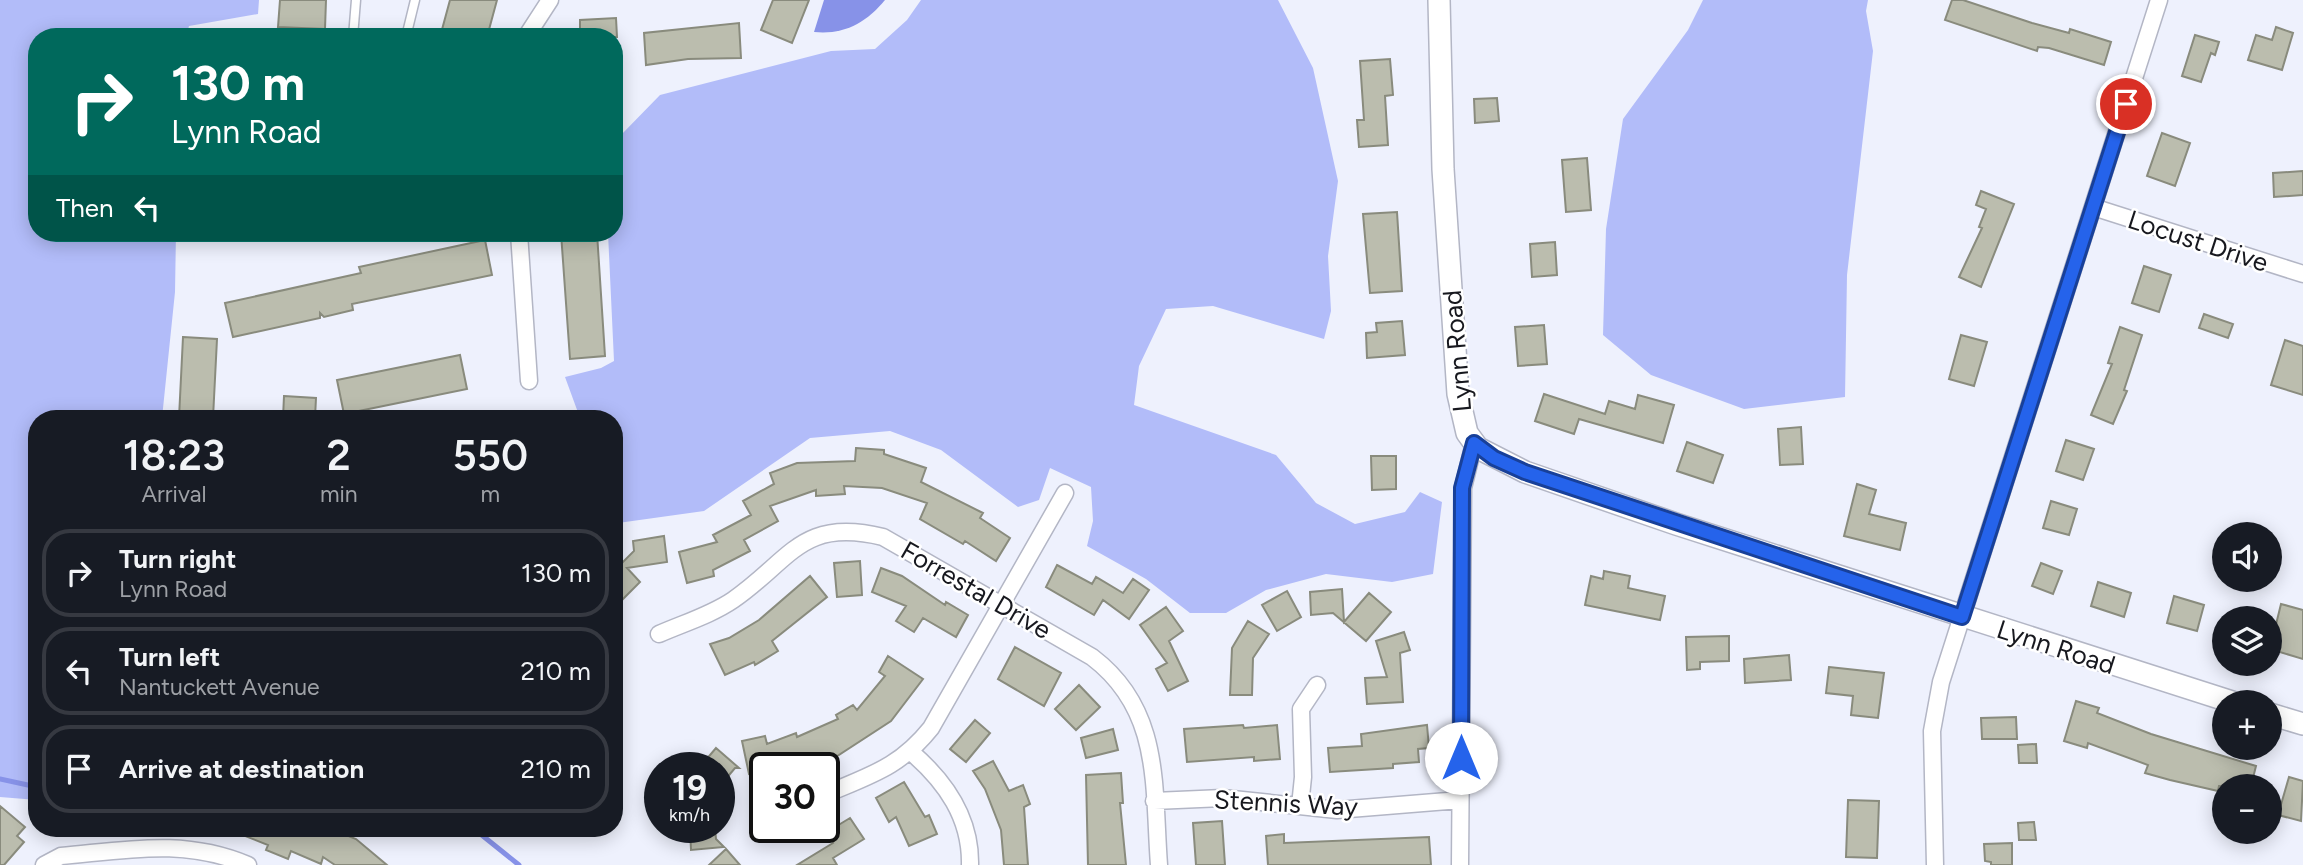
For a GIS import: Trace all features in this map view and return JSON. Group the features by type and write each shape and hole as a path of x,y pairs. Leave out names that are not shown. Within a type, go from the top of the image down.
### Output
{"street":[{"path":"533,28 550,0"},
{"name":"Lynn Road","path":"1439,0 1443,169 1458,394 1464,424 1474,443 1494,458 1525,472 1962,617 2212,696"},
{"path":"1935,865 1932,732 1941,682 2159,0"},
{"name":"Locust Drive","path":"2093,208 2303,274"},
{"path":"520,242 529,381"},
{"path":"1461,865 1462,488 1474,443"},
{"path":"840,788 891,765 911,752 932,728 1065,493"},
{"name":"Forrestal Drive","path":"659,634 732,601 796,546 832,532 863,532 883,537 1092,657 1124,687 1137,708 1147,734 1159,865"},
{"path":"1300,806 1303,777 1301,709 1317,685"},
{"path":"2282,717 2303,724"},
{"path":"911,752 938,778 953,799 969,838 970,865"},
{"name":"Stennis Way","path":"1154,801 1223,798 1337,810 1460,800"},
{"path":"44,865 61,856 180,846 221,853 248,865"}],"lane":[{"path":"354,28 356,0"},
{"path":"408,28 415,0"}],"shaded area":[{"path":"0,0 259,0 258,14 188,28 28,28 28,242 176,242 175,292 163,410 28,410 28,799 0,797"},
{"path":"824,0 885,0 854,26 835,32 814,32"},
{"path":"921,0 1278,0 1313,68 1338,181 1328,256 1331,311 1324,339 1213,306 1166,309 1139,366 1134,405 1276,455 1316,503 1355,524 1405,512 1420,492 1442,502 1433,574 1392,582 1326,574 1266,590 1226,613 1190,613 1146,579 1087,546 1093,521 1091,487 1050,468 1039,500 1018,507 941,450 890,431 810,438 704,511 623,522 623,410 577,410 565,377 601,368 614,361 608,242 623,242 623,133 660,95 831,51 875,49 907,20"},
{"path":"1703,0 1868,0 1866,11 1873,51 1847,275 1845,397 1744,409 1651,375 1603,335 1606,229 1623,119 1688,30"}],"building":[{"path":"280,0 326,0 325,28 278,27"},
{"path":"450,0 497,0 489,28 442,28"},
{"path":"773,0 809,0 792,43 761,30"},
{"path":"1952,0 1963,0 2032,23 2069,33 2070,29 2111,42 2104,65 2049,48 2038,47 2037,51 1945,20"},
{"path":"616,18 617,28 580,28 580,20"},
{"path":"739,23 741,58 688,59 646,65 644,33"},
{"path":"2276,27 2293,33 2282,70 2248,60 2256,35 2272,40"},
{"path":"2195,35 2219,42 2215,55 2211,53 2201,82 2182,76"},
{"path":"1390,59 1393,95 1385,96 1388,145 1359,147 1357,120 1364,120 1360,61"},
{"path":"1497,98 1499,121 1475,123 1474,99"},
{"path":"2162,133 2190,143 2175,186 2147,176"},
{"path":"1587,158 1591,210 1566,212 1562,160"},
{"path":"2303,171 2303,195 2274,197 2273,173"},
{"path":"1981,191 2014,204 1981,287 1959,277 1982,228 1979,227 1986,209 1976,205"},
{"path":"1397,212 1402,291 1370,293 1363,214"},
{"path":"485,242 492,275 352,304 353,310 324,317 320,313 320,318 233,337 225,303 361,273 359,267"},
{"path":"562,242 598,242 605,356 570,359"},
{"path":"1555,242 1557,275 1532,277 1530,244"},
{"path":"2144,266 2171,275 2159,312 2132,303"},
{"path":"2204,314 2233,324 2228,338 2199,328"},
{"path":"1402,321 1405,355 1367,358 1366,333 1377,332 1376,323"},
{"path":"1544,325 1547,364 1518,366 1515,327"},
{"path":"2120,327 2142,335 2124,390 2127,391 2113,424 2091,415 2112,364 2108,363"},
{"path":"1961,335 1987,342 1974,386 1949,379"},
{"path":"183,337 217,339 213,410 179,410"},
{"path":"2285,340 2303,346 2303,395 2271,385"},
{"path":"460,355 467,389 364,410 343,410 337,380"},
{"path":"1544,394 1605,414 1609,401 1635,409 1638,395 1674,405 1663,443 1579,419 1574,434 1535,421"},
{"path":"284,396 316,398 315,410 283,410"},
{"path":"1801,427 1803,464 1780,465 1778,429"},
{"path":"2066,440 2094,449 2083,480 2056,471"},
{"path":"1687,442 1723,455 1713,483 1677,471"},
{"path":"856,448 884,450 884,454 926,468 921,482 983,513 980,518 1010,538 996,561 965,541 963,544 920,519 927,503 882,488 844,486 845,494 816,496 816,490 770,506 778,521 744,540 750,551 713,570 714,576 687,583 679,552 717,542 713,535 751,515 743,501 774,484 770,473 797,463 855,461"},
{"path":"1371,456 1396,456 1396,489 1372,490"},
{"path":"1857,484 1876,490 1869,514 1906,523 1900,550 1844,536"},
{"path":"2051,501 2077,509 2069,535 2043,528"},
{"path":"664,536 667,562 627,568 640,582 623,599 623,562 634,551 633,541"},
{"path":"860,561 862,595 837,597 834,563"},
{"path":"2041,563 2062,571 2053,594 2032,586"},
{"path":"1057,565 1092,584 1096,577 1123,593 1133,579 1149,590 1129,619 1103,600 1094,615 1046,587"},
{"path":"881,568 902,576 945,605 946,602 968,615 956,637 923,618 914,632 896,621 906,606 872,592"},
{"path":"1604,571 1630,576 1628,588 1665,596 1660,620 1585,605 1591,576 1603,579"},
{"path":"810,576 827,597 772,641 778,651 755,665 754,662 725,675 710,644 729,638 759,620"},
{"path":"2098,582 2131,593 2124,617 2091,606"},
{"path":"1342,589 1344,622 1369,593 1391,612 1366,641 1333,613 1311,615 1310,592"},
{"path":"1287,591 1301,617 1277,631 1262,605"},
{"path":"2174,596 2204,605 2197,631 2167,623"},
{"path":"2281,606 2303,610 2303,659 2282,653"},
{"path":"1166,607 1183,631 1169,641 1188,681 1168,691 1156,669 1167,663 1140,625"},
{"path":"1248,621 1269,634 1253,658 1252,695 1230,695 1232,648"},
{"path":"1404,632 1410,650 1400,653 1403,702 1367,704 1365,678 1387,677 1376,641"},
{"path":"1729,636 1729,661 1700,662 1700,669 1687,670 1686,637"},
{"path":"1015,647 1061,673 1044,706 998,679"},
{"path":"1789,655 1791,680 1745,683 1744,659"},
{"path":"888,656 923,679 891,721 840,754 840,752 749,752 749,774 742,741 765,736 767,744 796,733 797,737 838,719 836,715 853,705 857,710 885,676 879,672"},
{"path":"1829,667 1884,673 1878,718 1851,715 1853,696 1826,693"},
{"path":"1079,685 1100,707 1076,730 1055,709"},
{"path":"2076,701 2099,708 2097,713 2151,734 2212,753 2212,760 2236,760 2256,766 2254,774 2212,774 2212,790 2145,773 2148,765 2088,743 2087,748 2064,741"},
{"path":"2016,717 2017,739 1982,739 1981,718"},
{"path":"975,720 990,733 966,762 950,749"},
{"path":"1243,725 1244,728 1277,725 1280,759 1254,761 1254,757 1187,762 1184,729"},
{"path":"1427,725 1429,748 1418,749 1419,762 1393,764 1393,768 1330,772 1328,748 1362,746 1361,734"},
{"path":"1113,729 1118,750 1086,758 1081,738"},
{"path":"2036,744 2037,763 2019,763 2018,745"},
{"path":"993,761 1009,791 1023,785 1030,804 1024,807 1028,865 1004,865 1001,830 985,789 973,771"},
{"path":"1121,773 1123,803 1120,803 1126,865 1088,865 1086,775"},
{"path":"2289,777 2303,781 2301,821 2282,816 2282,801"},
{"path":"904,782 925,817 929,815 937,834 909,846 896,817 889,822 876,798"},
{"path":"1848,800 1879,801 1877,858 1846,857"},
{"path":"0,806 25,827 17,836 24,842 4,865 0,865"},
{"path":"850,818 864,839 833,858 837,865 797,865 833,843 840,843 840,824"},
{"path":"1222,821 1225,865 1196,865 1193,823"},
{"path":"2034,822 2036,840 2019,840 2018,823"},
{"path":"1284,834 1284,843 1429,837 1431,865 1268,865 1266,836"},
{"path":"248,837 351,837 387,865 335,865 323,857 321,864 291,851 288,859 266,850 268,845"},
{"path":"691,843 720,843 724,847 691,850"},
{"path":"2012,843 2012,865 1991,865 1991,862 1985,861 1984,844"},
{"path":"726,849 740,865 709,865"}],"waterway":[{"path":"0,779 28,785"},
{"path":"484,837 519,865"}],"route":[{"path":"1461,758 1462,488 1474,443 1484,453 1525,472 1962,617 2126,104"}]}
